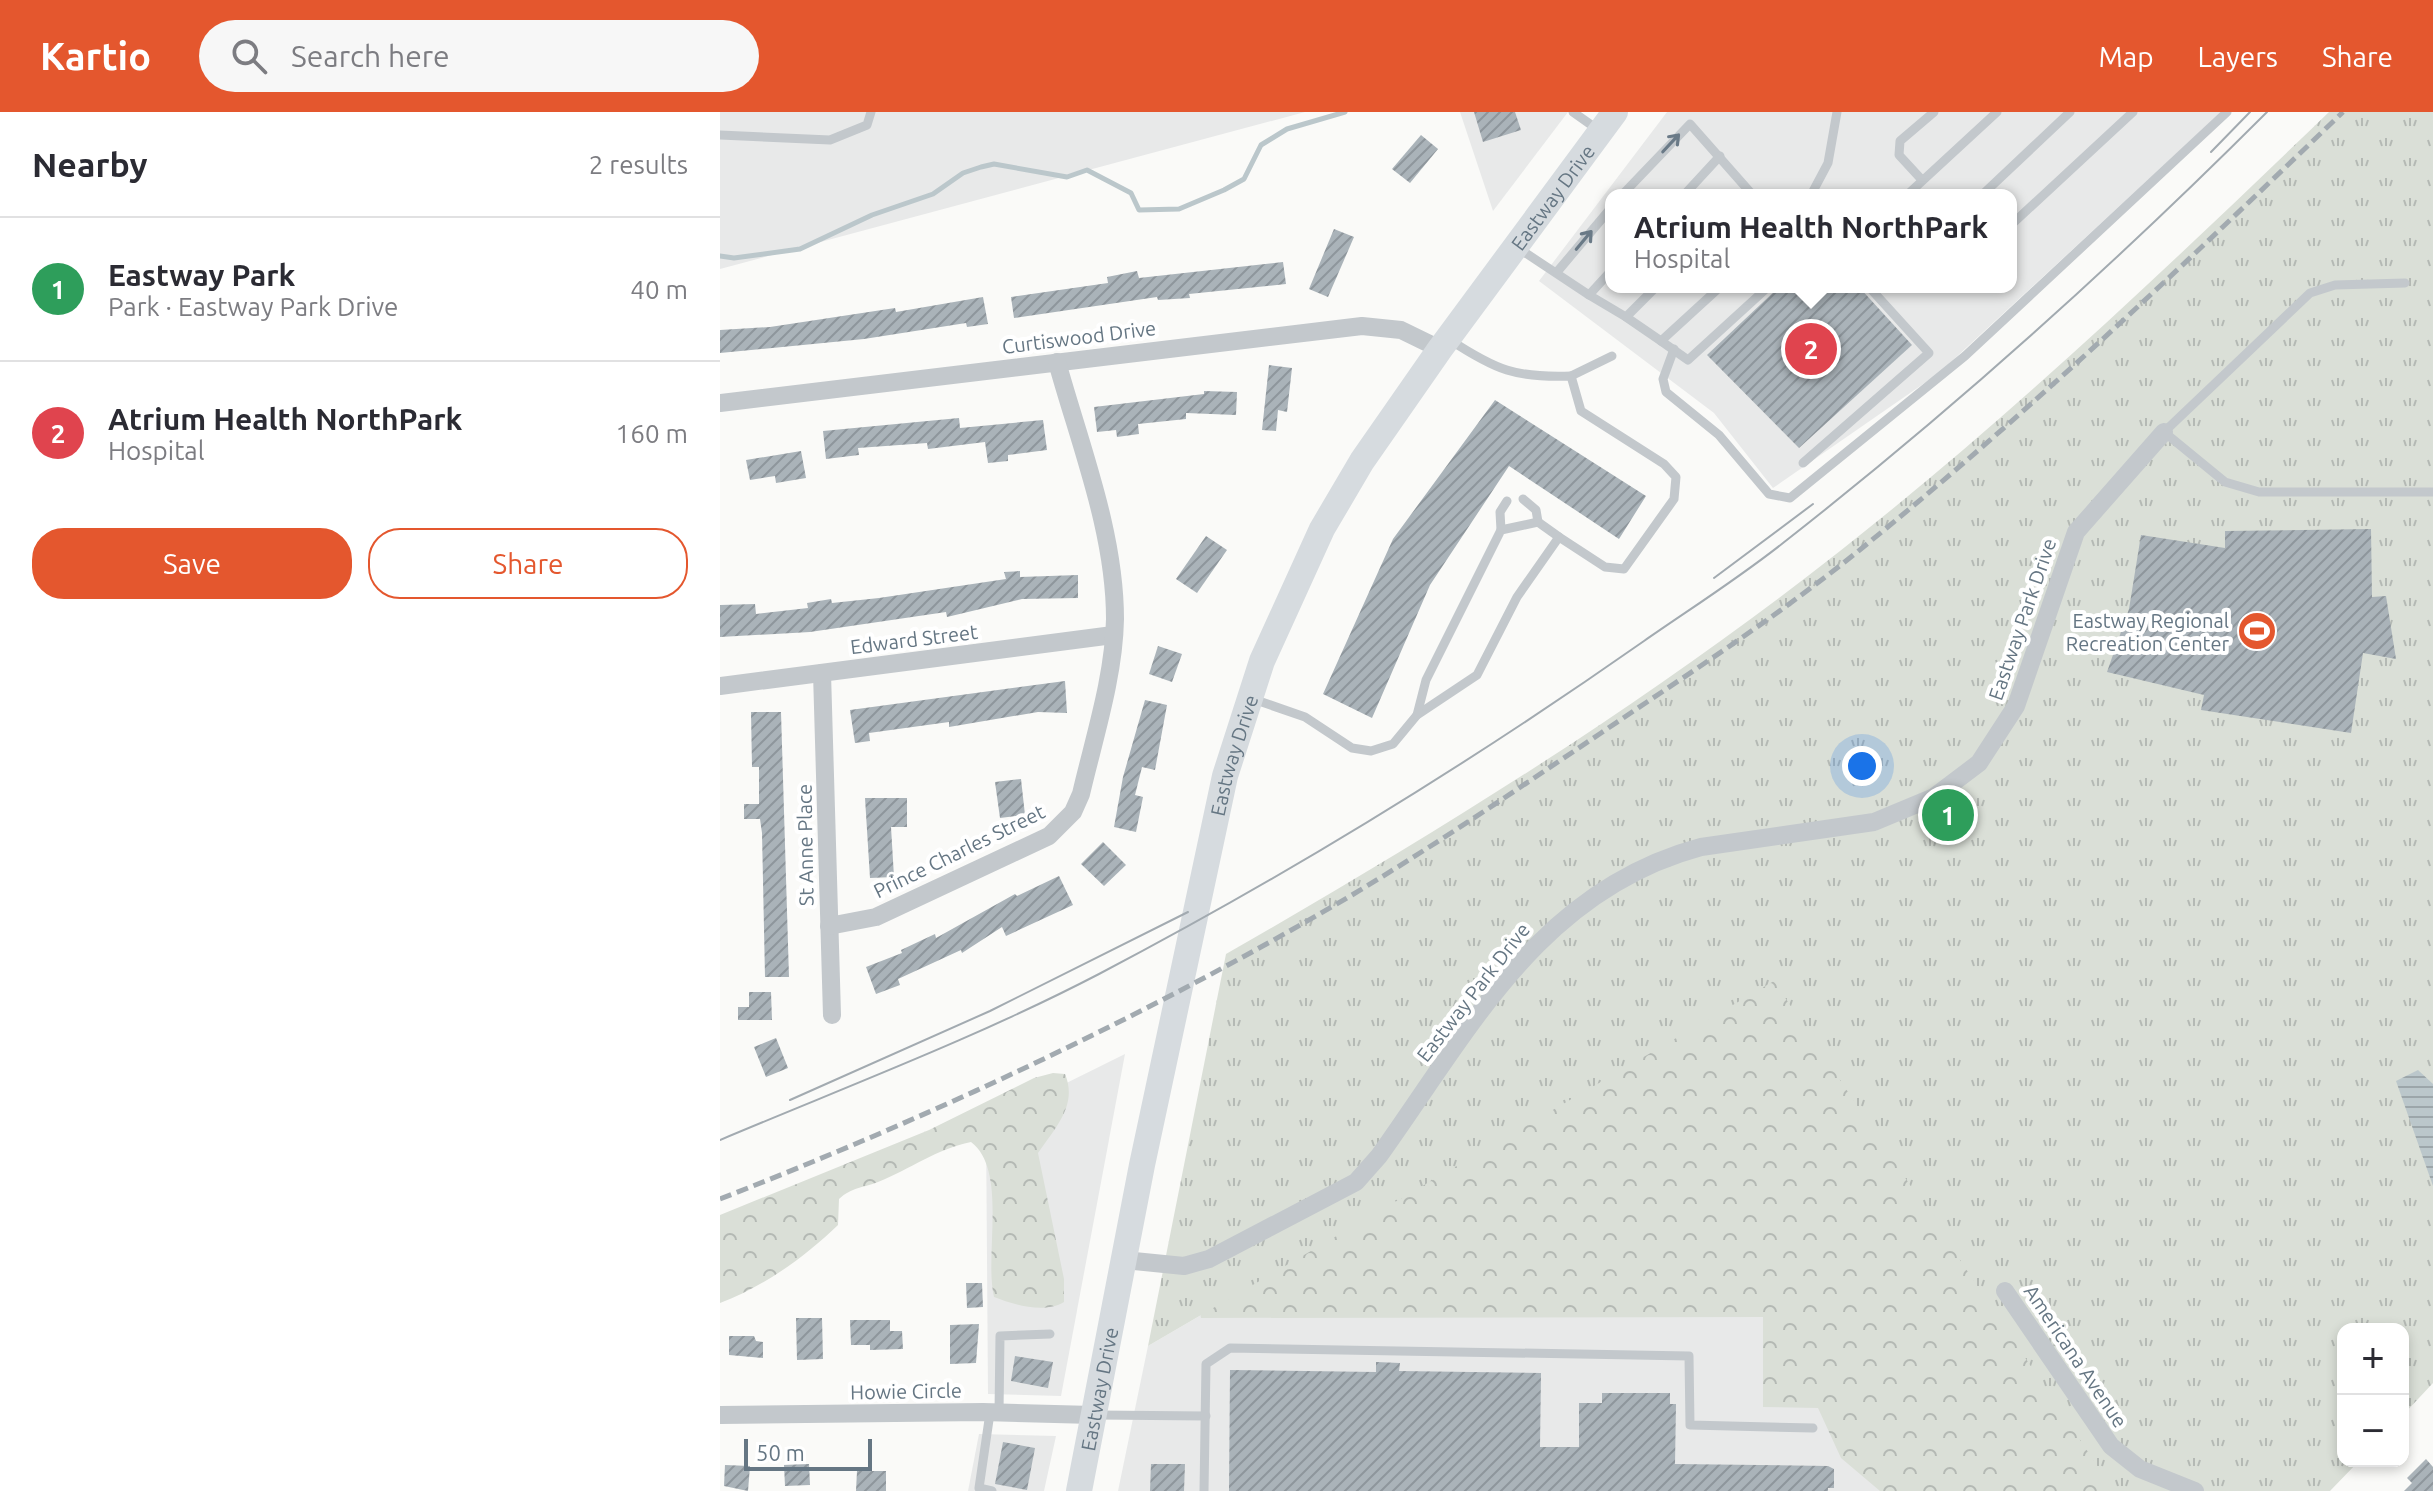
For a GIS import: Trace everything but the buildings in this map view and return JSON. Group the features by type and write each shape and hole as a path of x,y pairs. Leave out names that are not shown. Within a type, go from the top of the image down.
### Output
{"main road":[{"name":"Eastway Drive","path":"1079,1491 1225,776 1249,698 1294,586 1322,529 1362,461 1607,122"}],"street":[{"name":"Curtiswood Drive","path":"720,403 1362,326 1401,330 1444,344"},
{"name":"Prince Charles Street","path":"829,926 876,917 1049,836 1061,827 1081,794 1113,635 1113,577 1108,548 1057,362"},
{"name":"Eastway Park Drive","path":"1124,1260 1184,1266 1209,1259 1356,1182 1379,1156 1515,967 1549,930 1617,881 1674,854 1701,847 1874,822 1934,797 1965,775 1994,745 2016,706 2076,532 2164,432"},
{"name":"Edward Street","path":"720,686 1113,635"},
{"name":"St Anne Place","path":"822,673 832,1015"},
{"name":"Americana Avenue","path":"2005,1291 2111,1446 2140,1469 2195,1491"},
{"name":"Howie Circle","path":"720,1415 1093,1415"}],"lane":[{"path":"720,135 830,140 867,125 871,112"},
{"path":"1573,112 1607,122"},
{"path":"1814,189 1828,163 1837,112"},
{"path":"1922,180 1899,155 1900,141 1934,112"},
{"path":"1988,189 2070,112"},
{"path":"2017,219 2133,112"},
{"path":"1674,349 1663,379 1666,392 1719,435 1769,494 1790,498 1965,356 2227,112"},
{"path":"1913,189 1995,113"},
{"path":"1628,189 1690,124 1746,189"},
{"path":"1690,189 1720,156"},
{"path":"1557,272 1605,215"},
{"path":"1515,247 1688,360 1761,293"},
{"path":"1589,295 1605,278"},
{"path":"2405,283 2335,285 2310,293 2164,432 2225,482 2259,492 2433,492"},
{"path":"1626,317 1650,293"},
{"path":"1661,341 1713,293"},
{"path":"1803,463 1929,353 1874,293"},
{"path":"1444,344 1492,368 1530,377 1571,376 1612,356"},
{"path":"1523,499 1536,510 1538,522 1559,537 1605,567 1624,569 1674,499 1678,486 1676,477 1664,464 1581,411 1571,376"},
{"path":"1417,715 1426,680 1501,530 1500,512 1507,501"},
{"path":"1501,530 1538,522"},
{"path":"1249,698 1305,717 1352,748 1371,751 1393,744 1417,715 1477,675 1517,597 1559,537"},
{"path":"992,1491 979,1488 995,1413 1000,1336 1050,1334"},
{"path":"1204,1491 1206,1364 1230,1348 1689,1356 1690,1425 1813,1428"},
{"path":"1093,1415 1206,1416"}],"shaded area":[{"path":"720,112 1305,112 720,269"},
{"path":"1460,112 1568,112 1493,211"},
{"path":"1667,112 2221,112 1939,373 1773,488 1714,413 1539,281 1605,194 1605,293 2017,293 2017,189 1609,189"},
{"path":"1774,981 2114,1491 1118,1491 1148,1346"},
{"path":"1125,1054 1061,1396 988,1394 986,1123"},
{"path":"2418,1070 2433,1084 2433,1186 2396,1081"},
{"path":"979,1434 1056,1436 1044,1491 968,1491"}],"green space":[{"path":"2329,112 2433,112 2433,1383 2409,1409 2409,1323 2337,1323 2337,1467 2353,1467 2330,1491 2114,1491 1774,981 1148,1346 1226,954 1463,813 1693,661 1904,499 2029,392"},
{"path":"1766,919 2123,1491 1880,1491 1841,1458 1818,1408 1763,1407 1763,1317 1201,1318 1198,1300"},
{"path":"1053,1073 1065,1074 1069,1096 1063,1116 1038,1153 1064,1279 1064,1302 1039,1308 994,1297 992,1192 982,1155 971,1142 946,1149 890,1177 844,1195 839,1199 838,1225 825,1237 768,1280 720,1303 720,1215 929,1130 1034,1078"}],"waterway":[{"path":"720,256 734,258 800,249 872,215 933,194 963,173 994,164 1067,177 1087,170 1131,193 1139,210 1179,209 1244,179 1261,145 1287,129 1345,112"}],"tram line":[{"path":"2211,152 2250,112"},
{"path":"720,1140 959,1040 1099,974 1309,857 1512,731 1732,581 1846,493 2031,335 2151,225 2267,112"},
{"path":"1714,578 1813,504"},
{"path":"790,1100 990,1011 1188,912"}],"railway":[{"path":"720,1199 963,1097 1199,981 1352,895 1447,836 1703,665 1835,569 1929,493 2050,387 2343,112"}],"place":[{"name":"Atrium Health NorthPark","path":"1811,349"},
{"name":"Eastway Regional Recreation Center","path":"2257,631"},
{"name":"Eastway Park","path":"1948,815"}]}
